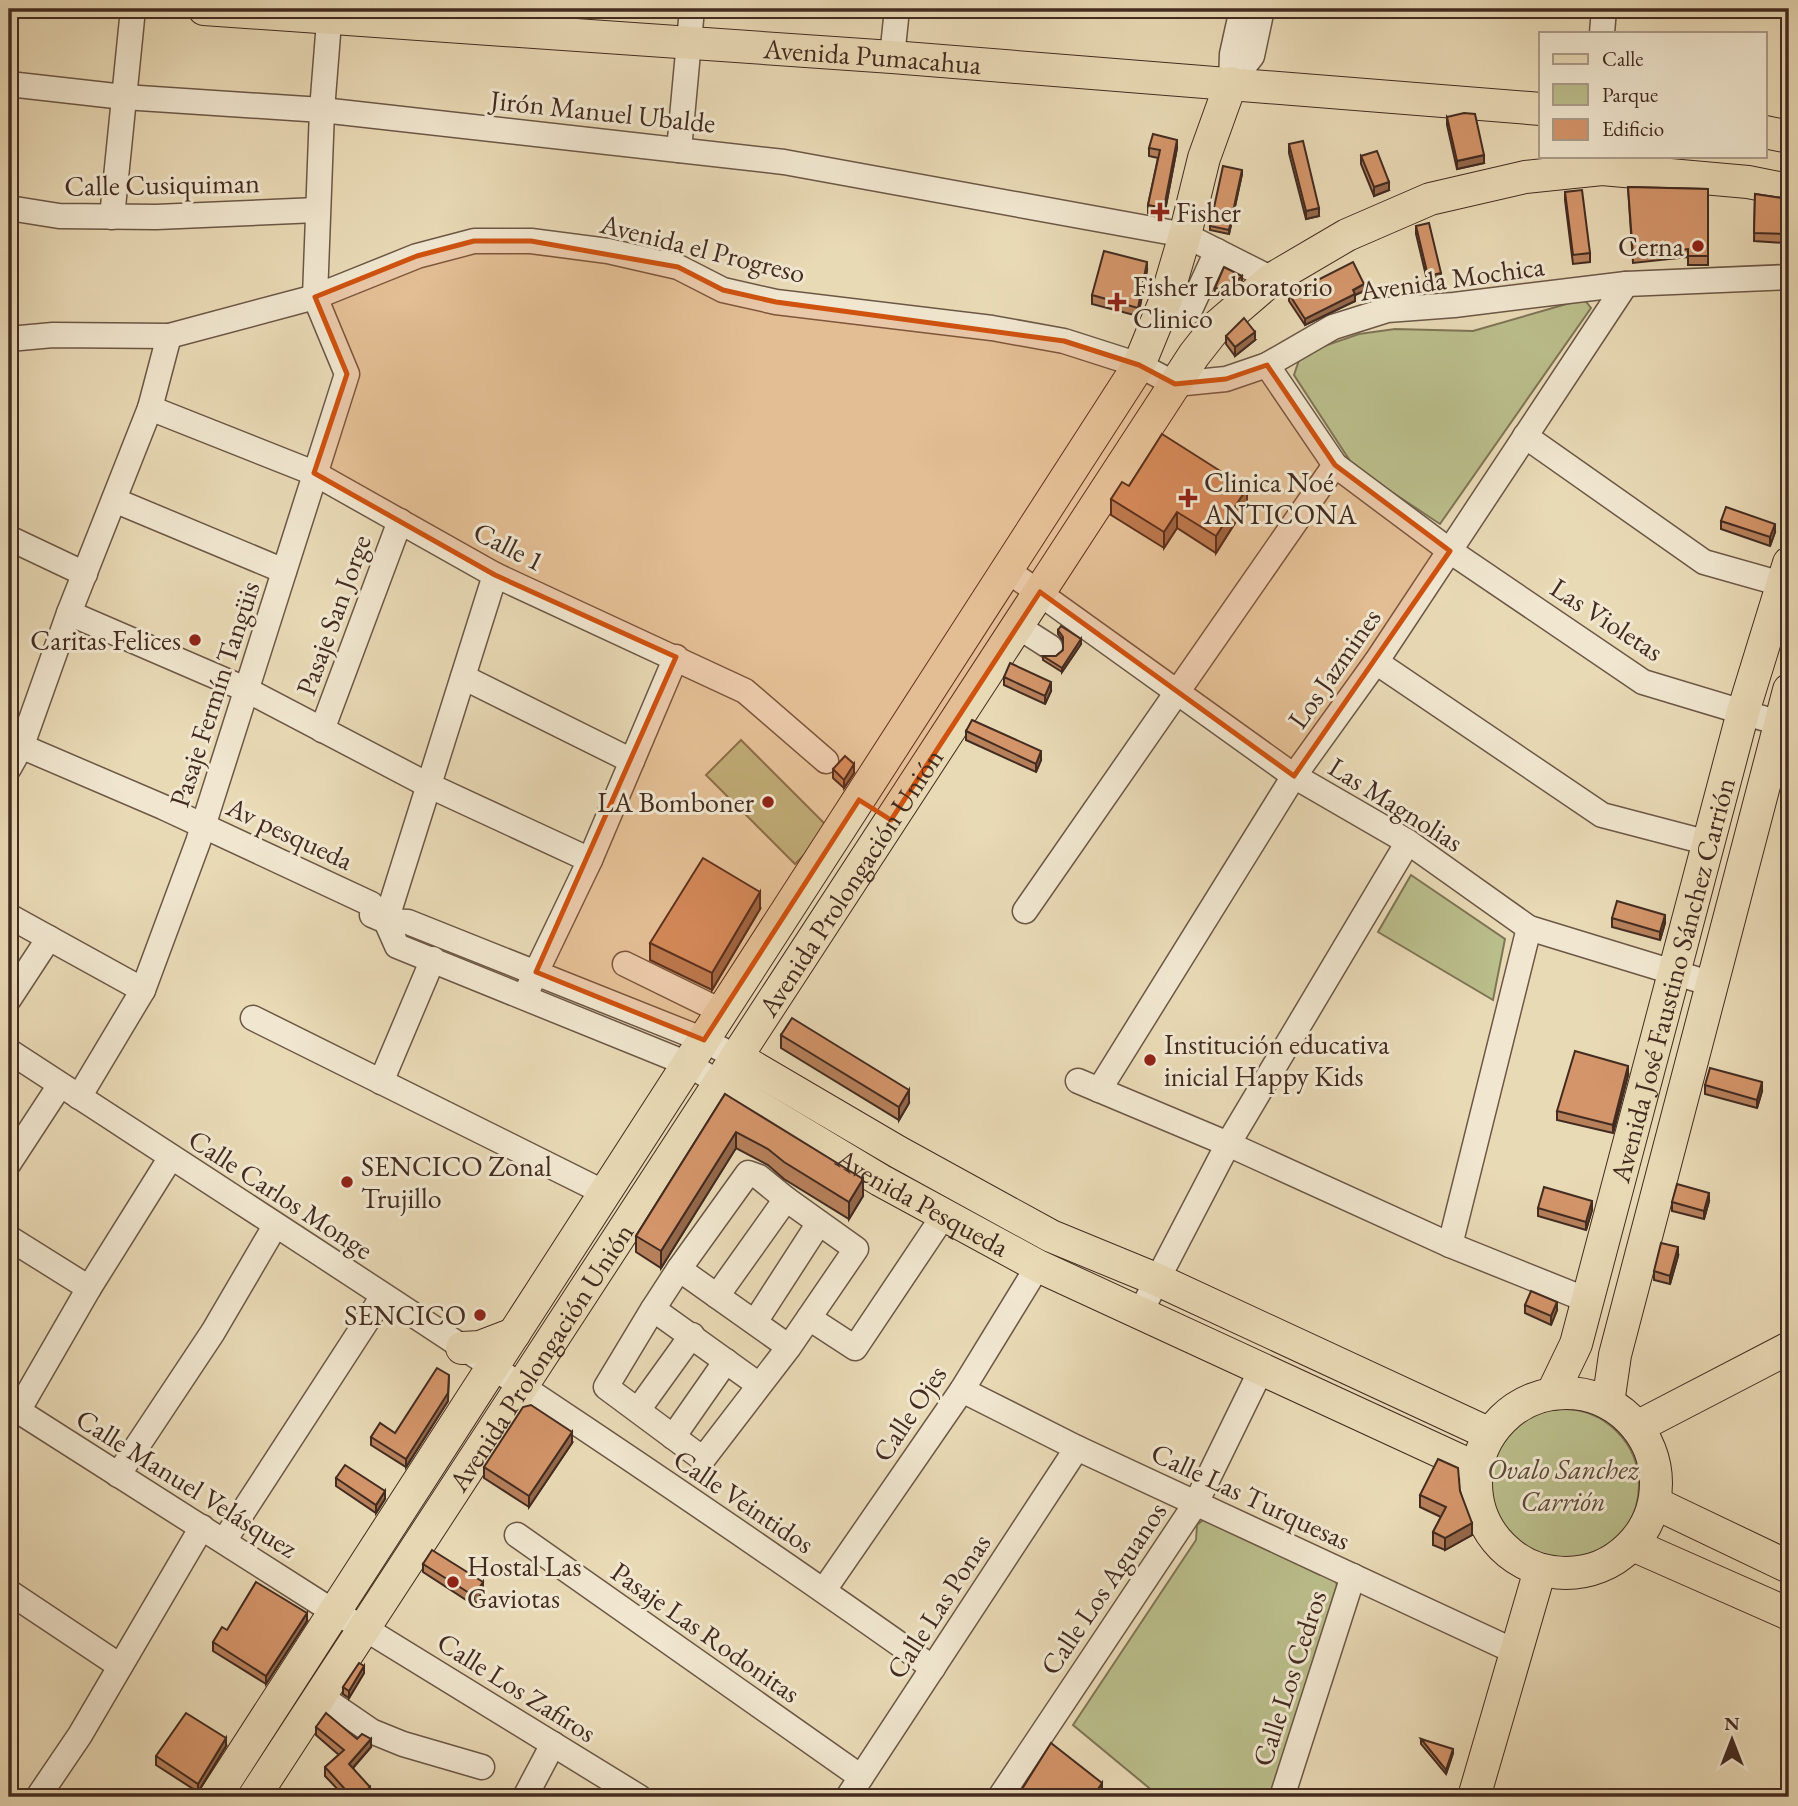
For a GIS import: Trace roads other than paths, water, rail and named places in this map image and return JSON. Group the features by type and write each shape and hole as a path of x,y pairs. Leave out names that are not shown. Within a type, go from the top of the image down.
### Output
{"main road":[{"name":"Avenida Pumacahua","path":"204,9 330,13 1539,109"},
{"name":"Avenida Prolongación Unión","path":"262,1792 364,1628 1194,355 1185,235 1204,158 1231,83"},
{"path":"1766,132 1789,137"},
{"name":"Avenida Prolongación Unión","path":"215,1797 1139,365 1191,313 1272,279 1347,235 1430,199 1601,162"},
{"path":"1601,162 1789,190"},
{"name":"Avenida José Faustino Sánchez Carrión","path":"1552,1394 1576,1344 1743,712 1787,578"},
{"name":"Avenida José Faustino Sánchez Carrión","path":"1608,1403 1615,1355 1712,984 1784,724 1789,690"},
{"path":"859,800 891,820"},
{"name":"Avenida Pesqueda","path":"736,1057 898,1152 1051,1236 1158,1280 1490,1434"},
{"name":"Avenida Pesqueda","path":"719,1083 880,1180 1038,1266 1141,1311 1476,1468"},
{"path":"462,1348 480,1347 514,1334"},
{"path":"1637,1427 1789,1348"},
{"path":"1572,1393 1608,1403 1637,1427 1651,1450 1657,1476 1655,1503 1647,1526 1633,1545 1600,1568 1570,1573 1540,1570 1516,1559 1496,1542 1482,1519 1476,1494 1476,1468 1490,1434 1502,1419 1517,1408 1552,1394 1572,1393"},
{"path":"1655,1503 1789,1567"},
{"path":"1633,1545 1789,1614"},
{"path":"1474,1797 1540,1570"}],"street":[{"path":"112,217 133,9"},
{"path":"679,150 692,9"},
{"path":"892,57 897,9"},
{"path":"1231,83 1232,54 1242,9"},
{"path":"1231,83 1252,56 1262,9"},
{"path":"1602,32 1604,9"},
{"path":"315,297 322,110 330,13"},
{"name":"Jirón Manuel Ubalde","path":"9,84 124,97 322,110 784,162 1185,235 1272,279"},
{"name":"Calle Cusiquiman","path":"9,208 59,216 112,217 317,210"},
{"name":"Avenida el Progreso","path":"9,339 53,335 169,336 315,297 417,256 474,240 531,241 608,251 678,267 723,290 776,302 992,328 1105,353 1139,365"},
{"path":"1191,313 1217,251"},
{"name":"Avenida Mochica","path":"1175,384 1226,379 1267,365 1334,327 1387,310 1454,305 1626,284 1789,277"},
{"name":"Los Jazmines","path":"1228,1144 1089,1086 1294,776 1376,662 1626,284"},
{"name":"Pasaje Fermín Tangüis","path":"9,1163 70,1091 143,990 200,834 347,374 315,297"},
{"path":"9,768 15,743 150,408 169,336"},
{"path":"1139,365 1175,384"},
{"name":"Las Violetas","path":"1267,365 1335,465 1450,551 1643,682 1784,724"},
{"name":"Calle 1","path":"150,408 314,473 495,575 745,691 825,761"},
{"path":"1525,436 1704,562 1787,578"},
{"path":"1025,911 1335,465"},
{"path":"114,500 284,571"},
{"name":"Pasaje San Jorge","path":"322,730 400,521"},
{"path":"9,538 85,574"},
{"name":"Las Magnolias","path":"1007,570 1040,592 1065,633 1177,691 1294,776 1408,842 1529,928 1712,984"},
{"path":"386,920 495,575"},
{"path":"69,613 245,689 428,785 590,860"},
{"path":"1017,626 1065,633"},
{"path":"524,997 590,860 676,657"},
{"path":"1376,662 1602,815 1709,843"},
{"path":"463,677 632,761"},
{"name":"Av pesqueda","path":"15,743 163,807 200,834"},
{"name":"Avenida Pesqueda","path":"200,834 386,920 408,922 536,972 696,1052 719,1083"},
{"path":"1141,1311 1228,1144 1408,842"},
{"path":"9,916 143,990"},
{"name":"Avenida Pesqueda","path":"386,920 397,946 524,997 696,1052 736,1057"},
{"path":"1450,1245 1529,928"},
{"path":"9,999 50,938"},
{"path":"381,1082 433,959"},
{"path":"625,964 723,1012"},
{"path":"253,1018 605,1193"},
{"name":"Calle Carlos Monge","path":"9,1051 521,1388"},
{"path":"1228,1144 1450,1245 1587,1300"},
{"path":"880,1180 898,1152"},
{"path":"13,1408 171,1157"},
{"path":"748,1173 759,1177 820,1223 856,1249 789,1347 703,1460 606,1387 679,1269 748,1173"},
{"path":"717,1296 786,1199"},
{"path":"809,1318 855,1348 944,1215"},
{"path":"755,1322 820,1223"},
{"path":"118,1475 213,1332 275,1226"},
{"path":"9,1238 89,1288"},
{"name":"Calle Ojes","path":"824,1590 962,1390 1038,1266"},
{"path":"679,1269 789,1347"},
{"path":"224,1541 383,1296"},
{"path":"653,1309 759,1385"},
{"path":"638,1410 692,1335"},
{"path":"673,1437 726,1360"},
{"name":"Calle Los Aguanos","path":"1000,1797 1196,1503 1262,1368"},
{"name":"Calle Veintidos","path":"521,1388 824,1590 933,1668"},
{"name":"Calle Las Turquesas","path":"962,1390 1077,1448 1516,1652"},
{"name":"Calle Manuel Velásquez","path":"13,1408 334,1612 364,1628"},
{"name":"Calle Las Ponas","path":"855,1787 1077,1448"},
{"path":"38,1797 80,1735 202,1527"},
{"name":"Pasaje Las Rodonitas","path":"517,1535 855,1787"},
{"name":"Calle Los Cedros","path":"1282,1797 1353,1576"},
{"path":"12,1602 120,1665"},
{"name":"Calle Los Zafiros","path":"364,1628 639,1797"},
{"path":"320,1696 371,1731 403,1744 482,1768"},
{"path":"525,1797 553,1744"}],"place":[{"name":"Fisher","path":"1160,212"},
{"name":"Cerna","path":"1698,246"},
{"name":"Fisher Laboratorio Clinico","path":"1117,302"},
{"name":"Clinica Noé ANTICONA","path":"1188,498"},
{"name":"Caritas Felices","path":"195,640"},
{"name":"LA Bomboner","path":"768,802"},
{"name":"Institución educativa inicial Happy Kids","path":"1150,1060"},
{"name":"SENCICO Zonal Trujillo","path":"347,1182"},
{"name":"SENCICO","path":"480,1315"},
{"name":"Hostal Las Gaviotas","path":"453,1582"}],"park label":[{"name":"Ovalo Sanchez Carrión","path":"1563,1485"}]}
